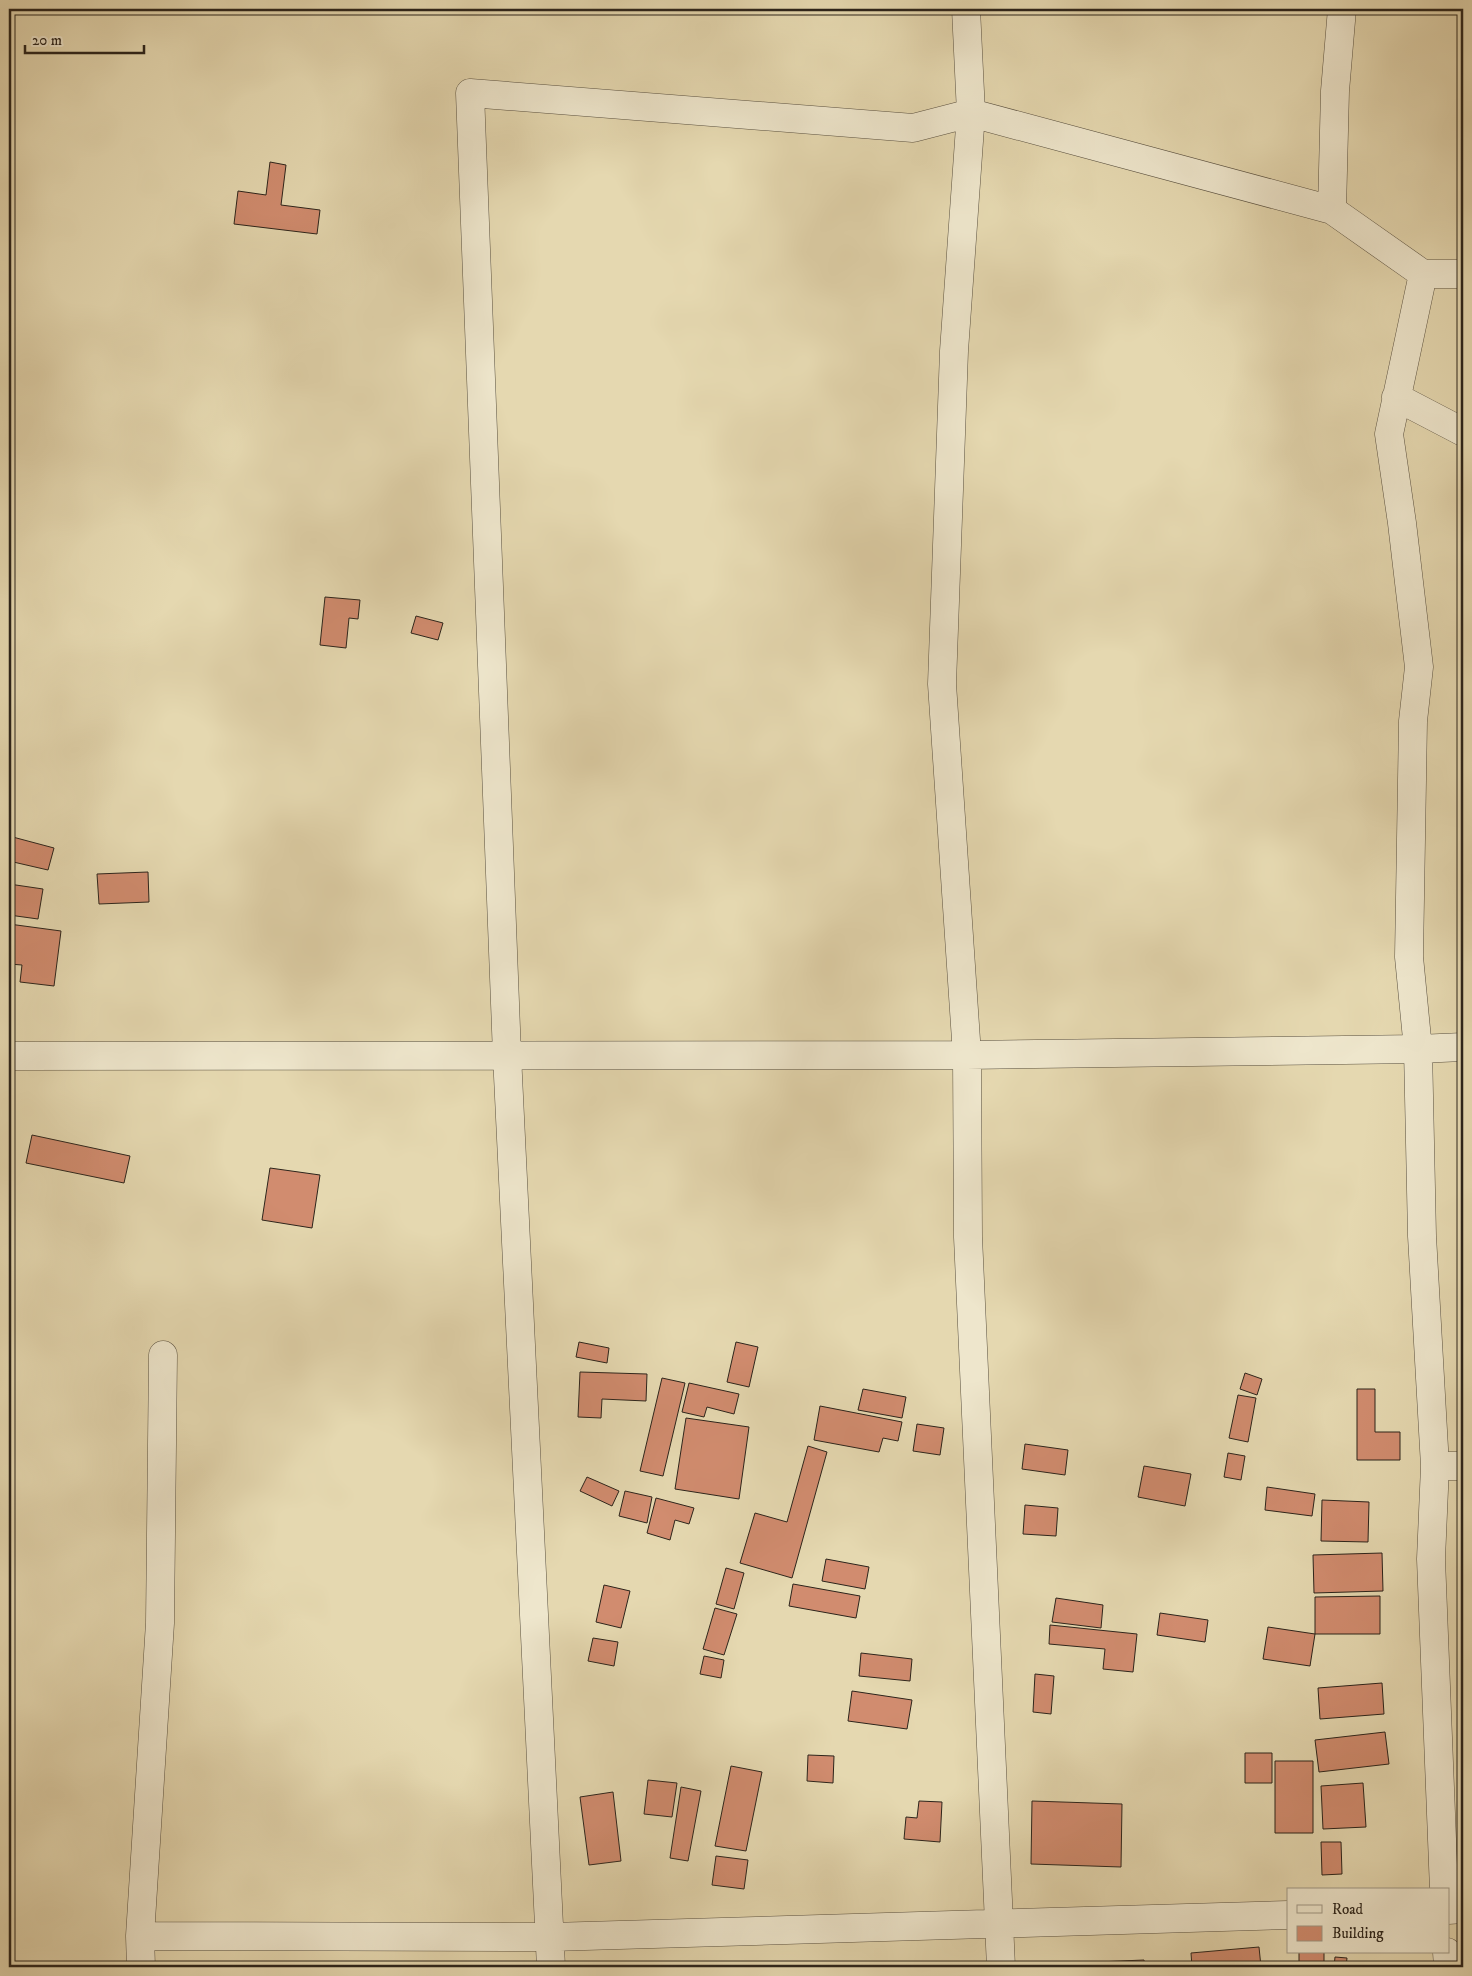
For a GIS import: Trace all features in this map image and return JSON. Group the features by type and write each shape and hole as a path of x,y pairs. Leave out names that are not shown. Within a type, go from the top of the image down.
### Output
{"street":[{"path":"966,9 971,113 954,352 942,684 967,1055 968,1237 1001,1967"},
{"path":"1332,210 1335,91 1342,9"},
{"path":"551,1967 507,1055 470,93 914,128 971,113 1332,210 1424,274 1463,274"},
{"path":"1424,274 1389,434 1402,523 1419,667 1413,721 1409,957 1418,1050 1422,1236 1435,1466 1430,1559 1444,1888"},
{"path":"1396,397 1463,432"},
{"path":"9,1056 967,1055 1418,1050 1463,1047"},
{"path":"141,1967 140,1936 160,1623 163,1355"},
{"path":"1435,1466 1463,1466"},
{"path":"1450,1910 1463,1909"},
{"path":"140,1936 551,1937 1287,1915"},
{"path":"1447,1954 1448,1967"}],"building":[{"path":"270,162 286,165 281,205 320,210 317,234 234,224 238,191 266,195"},
{"path":"325,597 360,600 358,619 349,618 346,648 320,645"},
{"path":"416,616 443,623 438,640 411,633"},
{"path":"9,836 54,848 48,870 9,861"},
{"path":"148,872 149,902 99,904 97,874"},
{"path":"9,884 43,889 38,919 9,915"},
{"path":"9,924 61,931 54,986 20,982 22,965 9,964"},
{"path":"32,1135 130,1156 124,1183 26,1163"},
{"path":"270,1168 320,1175 312,1228 262,1220"},
{"path":"579,1342 609,1348 607,1363 576,1357"},
{"path":"736,1342 758,1347 749,1387 727,1382"},
{"path":"580,1372 647,1374 646,1401 602,1399 601,1418 578,1417"},
{"path":"1245,1373 1262,1379 1257,1395 1240,1389"},
{"path":"662,1378 685,1383 663,1476 640,1471"},
{"path":"689,1383 739,1394 734,1414 707,1407 704,1417 682,1412"},
{"path":"863,1389 906,1397 902,1418 858,1410"},
{"path":"1357,1389 1375,1389 1375,1432 1400,1432 1400,1460 1357,1460"},
{"path":"1238,1395 1256,1398 1248,1442 1229,1438"},
{"path":"820,1406 902,1422 898,1441 883,1438 879,1452 814,1440"},
{"path":"686,1418 749,1427 739,1499 675,1489"},
{"path":"917,1424 944,1428 940,1455 913,1451"},
{"path":"1025,1444 1068,1450 1065,1475 1022,1469"},
{"path":"808,1446 827,1452 792,1578 740,1563 755,1513 787,1522"},
{"path":"1228,1453 1245,1456 1241,1480 1224,1477"},
{"path":"1144,1466 1191,1474 1185,1506 1138,1497"},
{"path":"587,1477 619,1491 612,1506 580,1491"},
{"path":"1267,1487 1315,1494 1312,1516 1265,1510"},
{"path":"625,1491 652,1497 647,1523 619,1516"},
{"path":"656,1498 694,1508 689,1524 675,1520 670,1540 647,1533"},
{"path":"1322,1500 1369,1502 1368,1542 1321,1541"},
{"path":"1025,1505 1058,1508 1056,1536 1023,1534"},
{"path":"1382,1553 1383,1591 1314,1593 1313,1555"},
{"path":"826,1559 869,1567 865,1589 822,1581"},
{"path":"726,1568 744,1573 734,1609 716,1604"},
{"path":"793,1584 860,1596 856,1618 789,1606"},
{"path":"604,1585 630,1591 621,1628 596,1622"},
{"path":"1380,1596 1380,1634 1315,1634 1315,1597"},
{"path":"1056,1598 1103,1605 1101,1628 1052,1622"},
{"path":"715,1608 737,1614 724,1655 703,1649"},
{"path":"1160,1613 1208,1620 1205,1642 1157,1635"},
{"path":"1050,1625 1137,1634 1133,1672 1103,1669 1105,1649 1049,1644"},
{"path":"1268,1627 1315,1634 1310,1666 1263,1659"},
{"path":"593,1638 618,1642 614,1666 588,1661"},
{"path":"861,1653 912,1659 910,1681 859,1676"},
{"path":"704,1656 724,1660 721,1678 700,1674"},
{"path":"1035,1674 1054,1676 1051,1714 1033,1712"},
{"path":"1382,1683 1384,1714 1320,1719 1318,1688"},
{"path":"852,1691 912,1700 907,1729 848,1721"},
{"path":"1385,1732 1389,1764 1319,1772 1315,1740"},
{"path":"1245,1753 1272,1753 1272,1783 1245,1783"},
{"path":"808,1755 834,1756 833,1783 807,1781"},
{"path":"1275,1761 1313,1761 1313,1833 1275,1833"},
{"path":"731,1766 762,1772 746,1851 715,1846"},
{"path":"648,1780 677,1783 672,1817 644,1814"},
{"path":"1363,1783 1366,1827 1323,1829 1321,1786"},
{"path":"681,1787 701,1791 688,1861 670,1858"},
{"path":"613,1792 621,1861 589,1865 580,1797"},
{"path":"919,1801 942,1802 940,1842 904,1839 906,1817 917,1818"},
{"path":"1032,1801 1122,1804 1121,1867 1031,1864"},
{"path":"1321,1842 1341,1842 1342,1874 1322,1875"},
{"path":"716,1856 748,1860 744,1889 712,1885"},
{"path":"1259,1947 1261,1967 1192,1967 1191,1953"},
{"path":"1299,1954 1324,1954 1324,1967 1299,1967"},
{"path":"1335,1957 1347,1958 1346,1967 1334,1967"},
{"path":"1144,1960 1145,1967 1098,1967 1097,1962"},
{"path":"1036,1964 1077,1964 1077,1967 1036,1967"}]}
